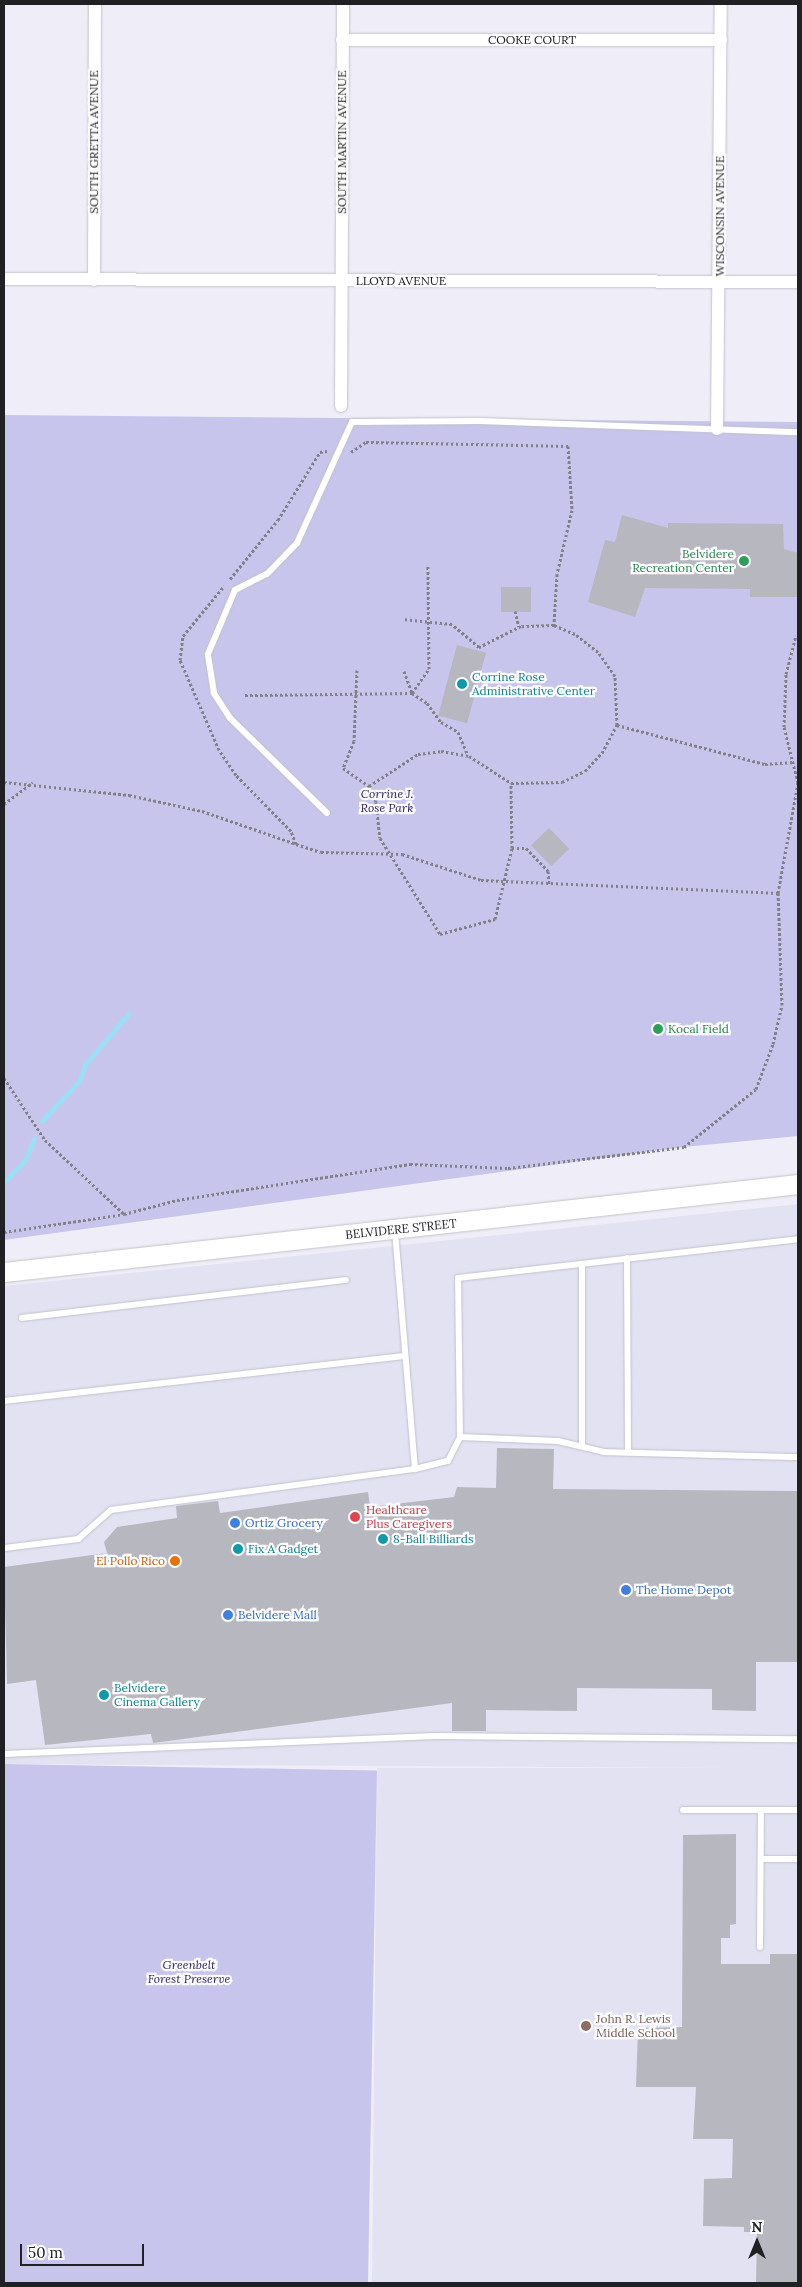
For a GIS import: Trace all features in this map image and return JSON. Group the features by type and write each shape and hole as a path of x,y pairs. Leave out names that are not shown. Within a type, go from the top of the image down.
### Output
{"main road":[{"name":"BELVIDERE STREET","path":"4,1272 798,1184"}],"street":[{"name":"SOUTH GRETTA AVENUE","path":"94,280 95,4"},
{"name":"SOUTH MARTIN AVENUE","path":"341,406 342,4"},
{"name":"WISCONSIN AVENUE","path":"717,429 721,4"},
{"name":"COOKE COURT","path":"342,40 721,40"},
{"name":"LLOYD AVENUE","path":"4,279 798,282"}],"lane":[{"path":"327,813 230,718 214,693 208,654 236,590 267,574 297,543 352,422 479,421 798,432"},
{"path":"395,1229 403,1356 415,1469"},
{"path":"4,1548 78,1539 111,1510 415,1469 448,1461 460,1437 458,1278 798,1239"},
{"path":"627,1258 628,1452"},
{"path":"582,1264 582,1446"},
{"path":"22,1318 346,1280"},
{"path":"4,1401 403,1356"},
{"path":"460,1437 558,1440 582,1446 628,1452 798,1457"},
{"path":"4,1754 435,1736 798,1739"},
{"path":"683,1810 798,1810"},
{"path":"760,1946 761,1810"},
{"path":"761,1859 798,1859"}],"path":[{"path":"296,844 291,831 236,775 219,750 180,660 183,636 278,520 320,452 352,452 366,442 568,446 572,510 557,574 554,625"},
{"path":"412,693 429,669 428,565"},
{"path":"516,612 518,627"},
{"path":"369,786 418,754 441,751 469,756 511,783 562,782 585,771 602,753 616,725 615,676 598,652 554,625 518,627 479,647 452,624 429,620 402,620"},
{"path":"4,1232 124,1214 177,1200 410,1164 508,1168 684,1147 756,1089 773,1044 782,1005 778,892 798,783 784,718 786,674 796,635"},
{"path":"357,670 354,741 343,768 369,786 376,802 380,838 440,934 496,919 512,848 511,783"},
{"path":"404,670 412,693"},
{"path":"245,695 357,696 412,693 427,703 441,722 458,732 469,756"},
{"path":"616,725 765,764 793,762"},
{"path":"4,782 33,782 129,795 202,811 321,852 388,853 503,882 778,892"},
{"path":"4,804 33,782"},
{"path":"512,848 526,848 548,870 549,884"},
{"path":"4,1078 45,1140 124,1214"}],"shaded area":[{"name":"Belvidere Mall","path":"798,1204 798,2283 372,2283 377,1768 733,1768 4,1764 4,1286"}],"green space":[{"name":"Corrine J. Rose Park","path":"4,415 798,422 798,1136 684,1147 4,1240"},
{"name":"Greenbelt Forest Preserve","path":"4,1764 377,1771 368,2283 4,2283"}],"building":[{"path":"622,515 668,528 668,523 783,524 784,549 798,553 798,597 750,597 750,589 645,588 635,617 588,602 605,540 615,542"},
{"path":"501,587 531,587 531,612 501,612"},
{"name":"Corrine Rose Administrative Center","path":"457,645 486,653 467,723 438,716"},
{"path":"549,828 569,849 551,866 531,845"},
{"path":"497,1448 554,1449 553,1489 798,1491 798,1662 756,1662 756,1711 712,1710 712,1689 577,1688 577,1711 486,1710 486,1731 452,1731 452,1703 153,1743 151,1734 45,1745 36,1680 7,1684 4,1567 107,1553 104,1542 117,1527 177,1518 176,1506 218,1501 220,1513 368,1492 370,1507 454,1497 457,1487 496,1488"},
{"path":"736,1834 736,1924 730,1925 730,1938 721,1938 721,1964 770,1964 770,1954 798,1954 798,2283 756,2283 757,2232 744,2232 744,2227 703,2226 704,2179 732,2178 733,2139 693,2139 696,2087 636,2087 638,2028 682,2027 683,1835"}],"waterway":[{"path":"42,1121 79,1081 85,1065 128,1014"},
{"path":"4,1182 26,1159 34,1138"}],"place":[{"name":"Belvidere Recreation Center","path":"744,561"},
{"name":"Corrine Rose Administrative Center","path":"462,684"},
{"name":"Kocal Field","path":"658,1029"},
{"name":"Healthcare Plus Caregivers","path":"355,1517"},
{"name":"Ortiz Grocery","path":"235,1523"},
{"name":"8-Ball Billiards","path":"383,1539"},
{"name":"Fix A Gadget","path":"238,1549"},
{"name":"El Pollo Rico","path":"175,1561"},
{"name":"The Home Depot","path":"626,1590"},
{"name":"Belvidere Mall","path":"228,1615"},
{"name":"Belvidere Cinema Gallery","path":"104,1695"},
{"name":"John R. Lewis Middle School","path":"586,2026"}]}
